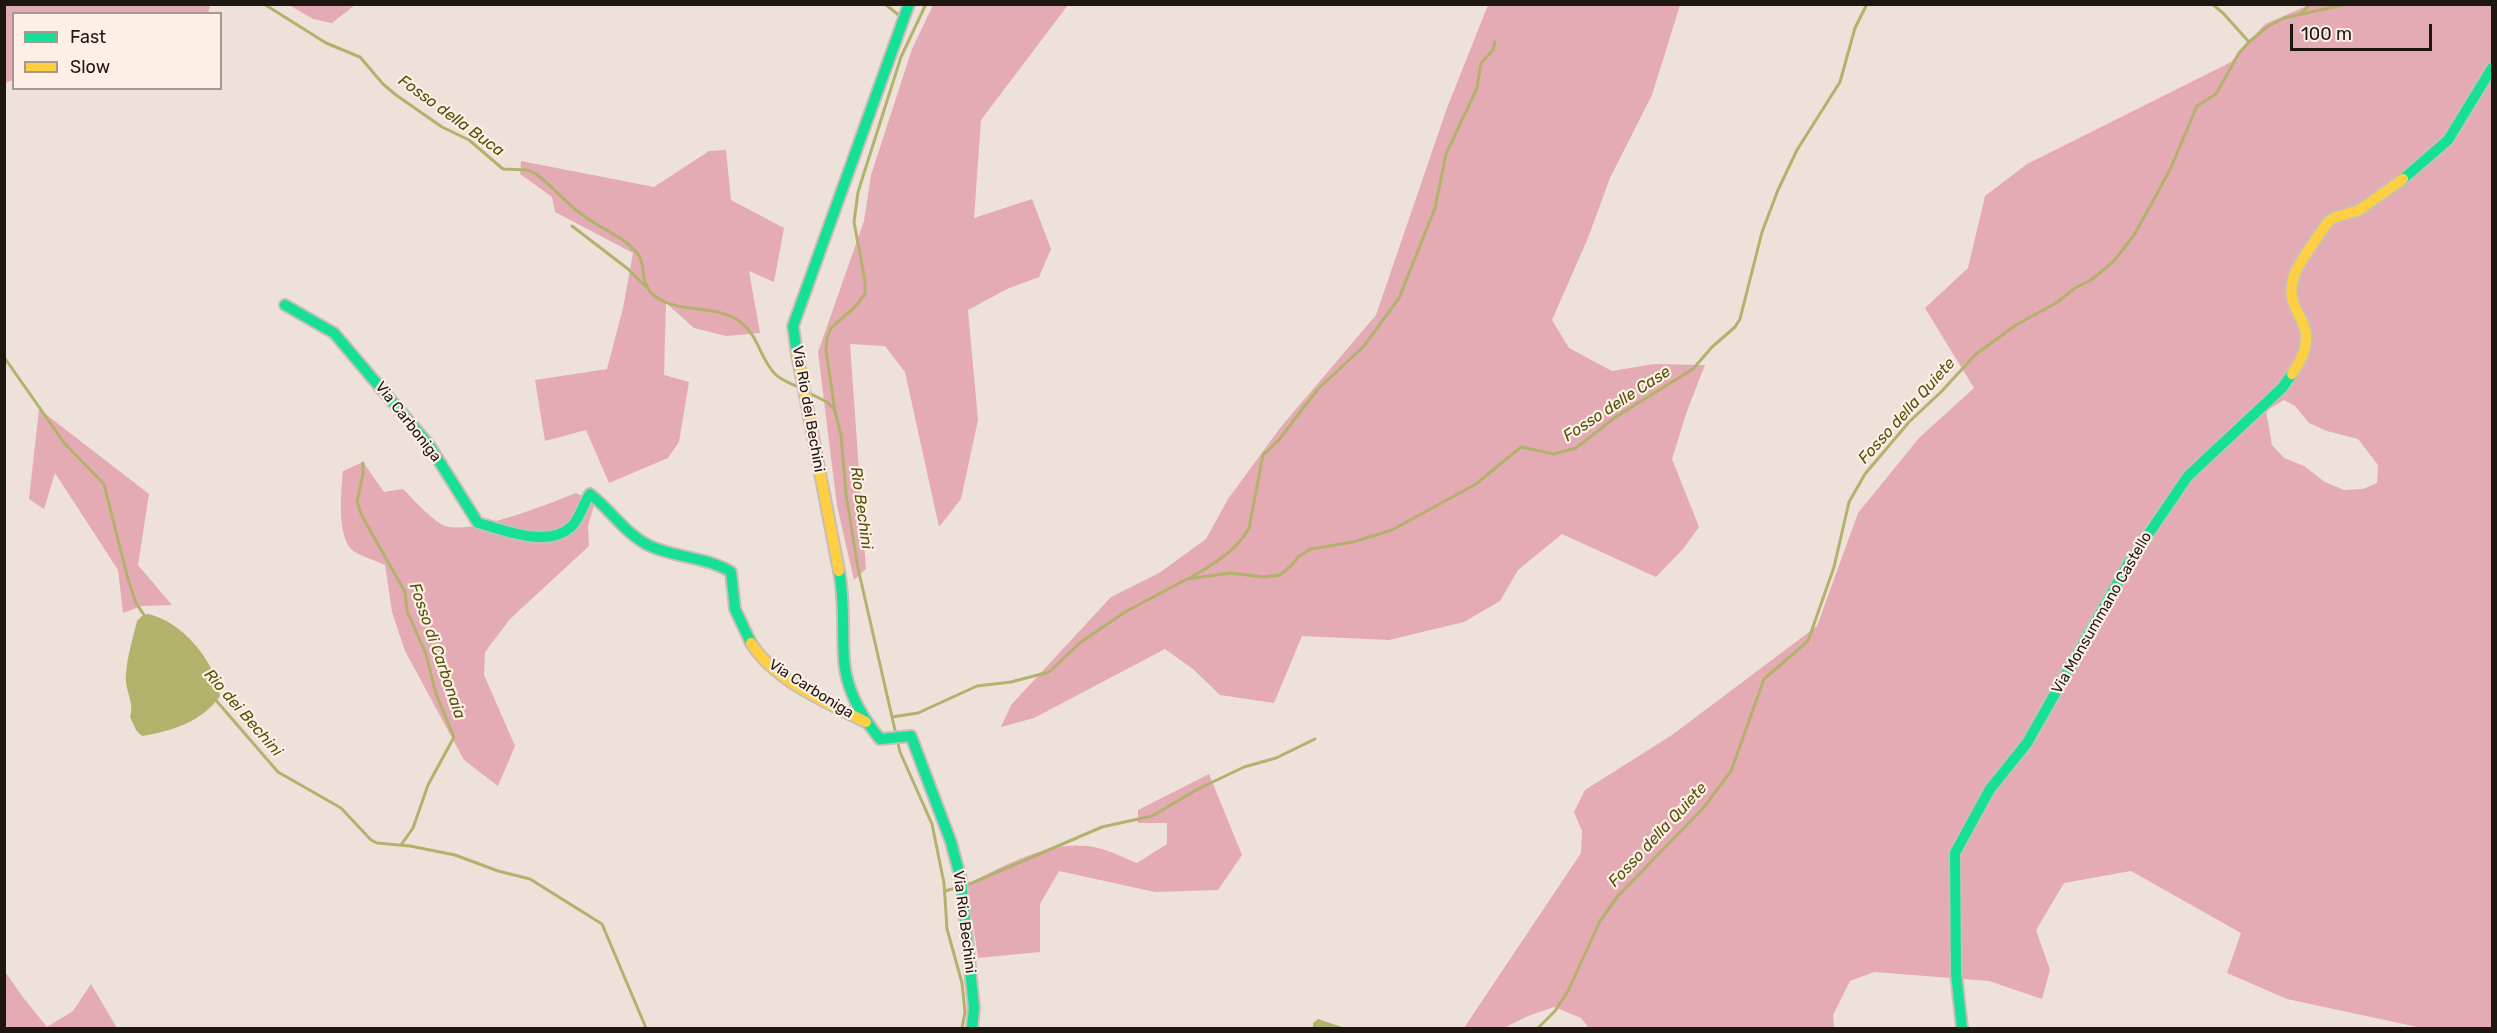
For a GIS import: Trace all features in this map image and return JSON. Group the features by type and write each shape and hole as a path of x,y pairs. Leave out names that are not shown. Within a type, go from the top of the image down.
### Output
{"street":[{"name":"Via Rio dei Bechini","path":"892,739 880,739 866,722 852,695 844,662 843,591 801,384 793,327 909,4"},
{"name":"Via Monsummano Castello","path":"1962,1029 1956,973 1955,853 1990,789 2027,743 2130,561 2188,476 2282,388 2300,362 2307,344 2306,328 2291,297 2293,277 2327,223 2333,218 2359,210 2412,173 2448,140 2493,68"},
{"name":"Via Carboniga","path":"285,305 334,333 429,445 478,523 529,537 558,534 571,528 582,504 590,494 604,503 626,528 647,545 723,567 731,572 733,599 737,614 755,649 768,665 836,708 866,722"},
{"name":"Via Rio Bechini","path":"892,739 904,735 911,736 951,842 961,880 974,1008 972,1029"}],"shaded area":[{"path":"5,4 210,4 208,12 12,12 12,80 5,83"},
{"path":"289,5 355,5 332,23 313,19"},
{"path":"933,5 1068,5 981,120 974,218 1032,199 1051,249 1039,277 1007,289 968,310 978,420 961,499 939,527 905,372 885,346 850,344 866,569 854,580 837,506 818,352 864,221 871,175 912,49"},
{"path":"1488,5 1680,5 1652,95 1610,178 1588,238 1552,320 1569,348 1612,371 1654,364 1705,365 1672,459 1699,527 1683,549 1656,577 1562,534 1518,570 1500,601 1464,622 1389,640 1302,636 1274,703 1220,695 1193,669 1165,649 1034,718 1001,727 1011,705 1111,597 1159,573 1206,539 1228,499 1280,428 1376,315 1447,108"},
{"path":"2309,5 2492,5 2492,1028 2422,1028 2287,999 2227,973 2241,933 2131,871 2064,883 2036,930 2050,970 2042,999 1989,981 1874,972 1850,981 1833,1015 1834,1028 1589,1028 1581,1018 1554,1007 1504,1028 1464,1028 1581,853 1582,831 1574,812 1585,790 1672,735 1817,626 1858,513 1919,438 1974,388 1925,308 1968,268 1985,196 2027,164 2231,62 2265,24","holes":["2284,400 2295,406 2309,423 2327,431 2358,439 2378,465 2377,483 2363,489 2344,490 2325,482 2304,466 2284,458 2272,445 2266,411"]},
{"path":"726,150 731,200 784,228 774,282 749,271 760,333 726,336 694,328 666,303 664,375 689,382 679,442 668,458 609,483 586,430 545,441 535,380 607,369 623,308 633,253 555,212 552,197 520,174 521,161 654,187 709,151"},
{"path":"39,409 149,494 138,565 172,605 142,606 123,613 118,570 55,473 44,509 29,499"},
{"path":"363,462 384,492 403,489 436,521 452,527 468,527 507,518 576,493 595,502 588,526 589,546 510,619 485,652 484,675 515,746 498,786 464,760 405,651 392,612 385,565 362,556 351,549 347,542 341,512 343,471"},
{"path":"148,614 173,625 195,645 212,670 220,696 204,713 186,724 142,736 136,730 130,717 131,706 126,674 137,621"},
{"path":"1209,774 1242,855 1218,890 1155,892 1059,871 1040,904 1040,952 978,958 967,884 1014,861 1064,846 1098,848 1137,863 1167,844 1167,823 1138,823 1138,810"},
{"path":"4,970 47,1027 73,1011 91,984 117,1028 5,1028"},
{"path":"1318,1019 1345,1028 1313,1028 1313,1023"}],"waterway":[{"name":"Fosso della Buca","path":"264,4 326,43 360,57 383,84 396,95 442,127 469,140 503,169 528,170 536,174 577,211 619,237 637,253 642,263 647,286 656,297 677,306 723,313 743,324 775,374 798,387"},
{"path":"885,4 901,17"},
{"name":"Rio Bechini","path":"926,4 901,57 858,192 854,222 865,281 865,294 856,306 831,328 826,351 841,435 846,494 858,568 900,752 932,824 944,883 947,929 962,983 965,1012 962,1028"},
{"name":"Fosso delle Case","path":"892,717 918,713 977,686 1011,682 1049,672 1081,642 1125,612 1187,579 1230,573 1264,577 1280,575 1299,556 1311,549 1353,542 1392,530 1476,484 1521,447 1554,454 1576,448 1617,416 1693,369 1712,347 1735,327 1740,319 1762,232 1778,190 1797,150 1840,82 1855,28 1867,4"},
{"path":"2212,4 2249,42"},
{"path":"2301,14 2310,4"},
{"name":"Fosso della Quiete","path":"1538,1028 1555,1011 1568,991 1600,921 1618,896 1705,806 1731,771 1764,679 1808,641 1834,567 1849,502 1865,474 1909,422 1976,354 2016,325 2091,280 2114,261 2134,235 2170,170 2197,106 2216,94 2239,53 2249,42 2267,27 2284,18 2347,4"},
{"path":"1191,577 1224,556 1244,536 1249,528 1263,455 1278,441 1318,389 1364,346 1399,298 1435,208 1446,154 1477,88 1481,63 1493,50 1495,42"},
{"path":"572,226 628,269 645,286"},
{"name":"Rio dei Bechini","path":"4,357 65,444 104,484 128,579 136,603 146,618"},
{"name":"Fosso della Buca","path":"807,392 827,402 834,409"},
{"name":"Fosso di Carbonaia","path":"363,463 357,502 362,516 405,592 407,611 426,654 436,694 454,737 428,785 413,828 401,845"},
{"name":"Rio dei Bechini","path":"214,698 278,772 341,808 371,840 377,843 410,846 455,855 498,871 530,879 602,924 646,1028"},
{"path":"945,891 972,883 1102,827 1152,816 1198,789 1244,767 1276,758 1315,739"}],"traffic: fast":[{"path":"797,354 793,326 909,4"},
{"path":"2403,179 2448,140 2492,68"},
{"path":"285,305 334,333 429,445 478,523 526,536 551,536 562,533 572,526 590,494 626,529 650,546 712,563 731,572 735,609 751,643"},
{"path":"1962,1028 1956,973 1955,853 1990,789 2027,743 2130,561 2188,476 2282,388 2292,374"},
{"path":"839,571 843,604 845,671 851,692 861,712 880,739 911,736 951,842 961,880 974,1008 972,1028"}],"traffic: slow":[{"path":"2292,374 2302,356 2306,342 2306,331 2294,303 2292,292 2293,279 2298,266 2327,223 2333,218 2359,210 2403,179"},
{"path":"797,354 839,571"},
{"path":"751,643 761,657 788,680 866,722"}]}
